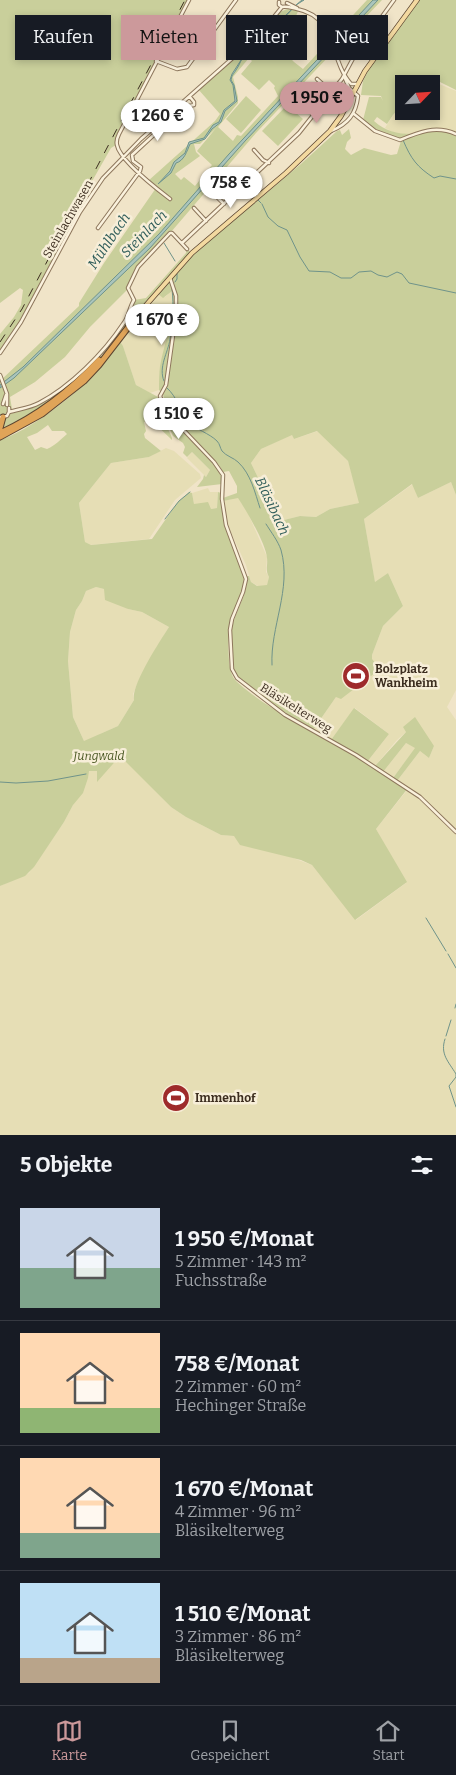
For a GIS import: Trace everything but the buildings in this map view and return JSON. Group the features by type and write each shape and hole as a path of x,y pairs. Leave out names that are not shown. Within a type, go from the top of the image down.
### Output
{"highway":[{"path":"1,417 2,433 41,411 74,385 100,359 140,312"}],"main road":[{"path":"140,312 169,276 195,250 286,173 330,131 367,68 417,0"}],"street":[{"path":"170,199 139,173 123,156 116,145 118,134 189,0"},
{"path":"156,61 177,69 187,67 236,0"},
{"path":"182,243 269,163 298,133 344,76 357,51 394,0"},
{"path":"278,1 279,5 285,3 310,14 322,23 331,39 348,87 358,96 351,119 330,131"},
{"name":"Steinlachwasen","path":"0,353 21,322 62,244 88,199 101,181 123,156 261,33 285,3"},
{"path":"344,76 354,92"},
{"path":"317,78 331,92"},
{"path":"348,81 351,84 358,84"},
{"path":"98,228 139,173 141,167 133,161 132,155 184,107 193,106 194,103 190,96"},
{"path":"299,97 316,112"},
{"path":"354,114 375,131 400,140 425,130 456,134"},
{"path":"338,120 342,125"},
{"path":"254,150 263,160 269,163"},
{"path":"229,170 244,185"},
{"path":"212,192 224,204"},
{"path":"194,208 206,221"},
{"path":"6,407 17,410 36,404 53,394 92,361 126,320 134,300 128,290 138,267 170,233 187,249"},
{"name":"Bläsikelterweg","path":"169,276 176,296 176,309 166,384 160,396 163,405 174,420 214,462 223,475 222,499 226,525 246,579 230,630 230,654 236,678 286,715 356,756 420,797 456,832"},
{"path":"0,374 8,396 7,416 1,417"}],"green space":[{"path":"0,0 189,0 181,15 121,15 121,60 158,60 119,134 116,145 111,148 87,190 92,193 21,322 0,353 0,334 21,305 23,290 20,288 0,303"},
{"path":"367,0 382,0 368,15 353,15"},
{"path":"419,0 456,0 456,90 440,82 440,75 395,75 395,113 387,124 377,117 374,121 392,131 412,134 399,139 375,129 363,120 369,97 381,97 383,101 381,96 361,95 363,81 375,60 388,60 388,42"},
{"path":"291,8 299,9 296,15 276,15 279,12"},
{"name":"Jungwald","path":"317,54 317,60 325,60 256,133 142,263 128,289 90,327 65,357 35,382 10,397 12,409 24,408 51,395 64,385 120,329 134,300 146,298 186,253 187,249 193,255 337,131 340,130 342,135 349,129 351,138 347,142 345,149 351,155 364,148 391,155 397,154 401,141 414,135 428,132 442,131 456,135 456,495 451,482 418,498 412,484 364,519 375,582 388,573 403,606 383,626 372,655 372,659 380,669 341,699 336,697 313,730 331,740 354,708 389,734 367,762 374,767 406,732 403,727 415,717 434,746 429,758 420,751 397,781 408,788 376,829 407,882 355,920 312,865 301,860 240,845 234,836 221,835 186,817 171,807 120,756 97,782 97,771 89,771 83,793 73,805 34,867 25,876 0,886 0,440 0,381 79,306 79,303 104,263 156,188 148,181 215,121 220,114 198,89 231,60 247,60 233,77 238,103 218,127 233,141 237,135 241,136 278,96 274,88 275,86 269,80 259,90 241,74 251,60 292,60 303,69","holes":["216,128 197,151 212,165 195,186 184,177 181,180 175,174 200,156 196,152 194,144 200,144","165,281 157,293 163,298 172,291 173,301 169,329 160,366 159,390 163,394 166,404 177,424 219,465 223,472 229,471 237,486 237,493 223,498 223,501 238,498 266,552 269,577 267,585 257,586 247,576 245,593 232,627 231,639 234,671 244,684 286,713 285,715 265,704 242,686 233,677 231,671 228,645 230,627 233,613 243,591 245,577 229,538 222,510 221,493 218,492 217,508 211,509 208,502 194,504 192,493 189,492 177,503 152,539 91,545 85,542 79,503 111,463 149,457 161,451 145,438 144,422 151,420 172,440 160,413 158,397 136,385 123,346 119,340 97,370 63,403 24,429 0,440 2,429 25,418 50,402 95,363","48,425 52,431 64,431 67,434 47,449 41,447 35,450 27,437","317,431 348,461 359,503 330,509 316,517 300,516 284,520 270,519 263,488 251,463 261,449 292,435 294,439","96,587 104,589 105,600 142,612 169,627 141,674 134,693 134,700 118,726 84,741 73,717 68,661 70,632 76,610 86,591","406,743 415,748 393,778 383,772"]},
{"path":"440,84 456,91 456,133 426,129 412,134 396,134 385,128 395,113 395,120 440,120"},
{"path":"246,96 261,110 241,133 226,119"},
{"path":"287,105 303,119 278,146 262,131"},
{"path":"172,290 173,313 169,337 160,367 159,390 150,393 136,385 123,346 119,340 157,293 165,297"},
{"path":"161,401 170,418 216,466 221,476 222,484 197,487 204,475 206,477 210,470 192,452 187,457 183,453 185,447 183,443 173,436 163,415 159,402"},
{"path":"318,431 348,461 360,503 330,509 316,517 300,516 284,520 270,519 263,488 251,463 261,449 292,434 294,439"},
{"path":"166,448 174,451 200,474 201,478 175,500 149,539 90,545 85,542 79,503 111,463 149,457"},
{"path":"192,452 210,470 206,477 187,458"},
{"name":"Jungwald","path":"451,482 456,495 456,690 447,707 456,720 456,1135 0,1135 0,886 29,873 64,822 73,805 84,741 73,717 68,661 70,632 76,610 86,591 96,587 104,589 128,609 142,612 169,627 140,678 133,694 134,700 118,726 100,734 171,807 186,817 221,835 234,836 312,865 356,920 406,883 376,829 408,789 397,781 420,751 429,758 434,746 403,727 407,731 374,767 367,762 389,734 355,708 331,740 313,730 336,697 372,659 383,626 403,606 388,573 375,583 364,519 413,484 418,498"},
{"path":"208,488 210,492 218,492 217,508 211,509 194,504 192,493"},
{"path":"238,497 247,511 267,557 266,572 269,577 267,586 258,586 251,582 246,565 227,524 223,501"},
{"path":"406,743 416,748 392,779 383,772"}],"water":[{"path":"373,0 378,0 364,15 359,15"},
{"path":"242,60 231,80 234,85 237,101 225,111 221,122 212,129 205,139 190,144 183,158 176,163 171,173 158,184 170,171 174,162 185,153 189,142 204,138 213,125 219,122 224,110 235,101 233,85 230,80"},
{"path":"317,60 321,60 246,140 150,248 14,378 0,388 0,385 23,367 159,234 229,154"}],"waterway":[{"path":"403,140 415,162 428,174 434,178 440,176 456,179"},
{"path":"258,200 261,203"},
{"path":"262,204 268,217 278,226 287,230 309,271 330,272 341,278 351,278 359,272 371,271 387,277 397,272 402,274 409,283 456,293"},
{"name":"Bläsibach","path":"164,243 175,261"},
{"name":"Bläsibach","path":"175,282 177,274"},
{"name":"Bläsibach","path":"164,381 162,371 171,333 172,289"},
{"name":"Bläsibach","path":"167,388 188,421 214,438 221,450 236,461 246,472 260,508"},
{"path":"165,519 179,501 190,492"},
{"name":"Bläsibach","path":"266,524 280,547 284,565 284,579 274,636 272,665"},
{"path":"0,782 48,781 86,774"},
{"path":"426,918 446,951"},
{"path":"448,954 456,968"},
{"path":"455,1008 456,1004"},
{"path":"446,1036 451,1020"},
{"path":"445,1039 444,1053 456,1074 456,1077 449,1086 456,1107"}],"railway":[{"path":"0,342 22,309 185,0"}],"place":[{"name":"Bolzplatz Wankheim","path":"356,676"},
{"name":"Immenhof","path":"176,1098"}],"water label":[{"name":"Steinlach","path":"144,234"},
{"name":"Mühlbach","path":"109,241"}]}
